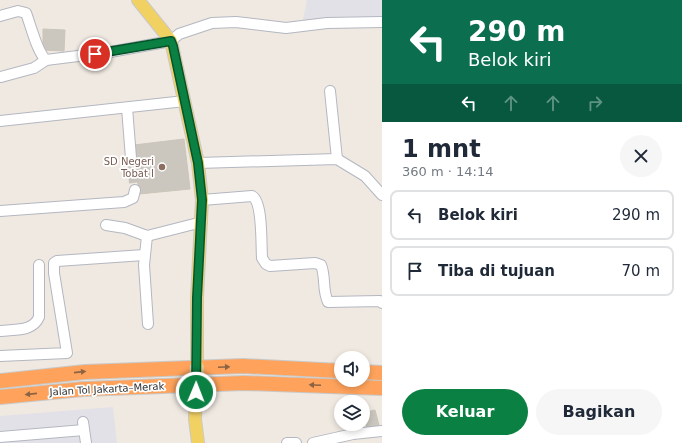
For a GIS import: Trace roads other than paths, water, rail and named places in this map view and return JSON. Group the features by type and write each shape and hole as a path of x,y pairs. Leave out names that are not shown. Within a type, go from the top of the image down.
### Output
{"highway":[{"name":"Jalan Tol Jakarta–Merak","path":"0,381 85,372 243,366 334,371"},
{"path":"370,372 382,373"},
{"name":"Jalan Tol Jakarta–Merak","path":"0,397 83,389 244,383 382,388"}],"main road":[{"path":"138,0 171,41 198,163 202,200 197,298 196,419 198,443"}],"street":[{"path":"0,16 18,11 26,13 33,29 39,53 46,60"},
{"path":"1,77 34,68 46,60 110,52 171,41 179,34 212,23 236,22 292,28 327,23 382,22"},
{"path":"330,91 337,159"},
{"path":"0,121 185,102"},
{"path":"127,108 131,158"},
{"path":"198,163 337,159 365,176 382,196"},
{"path":"0,211 124,202 133,198 135,190"},
{"path":"202,200 252,196 256,198 259,207 262,258 266,264 270,266 315,263 321,265 324,271 325,296 328,302 380,301 382,303"},
{"path":"106,225 125,228 147,236 202,222"},
{"path":"147,236 144,255 148,324"},
{"path":"0,356 67,353 54,273 54,263 57,261 144,255"},
{"path":"0,331 26,328 37,322 39,317 38,265"},
{"path":"0,437 83,426 86,443"},
{"path":"313,443 352,434 382,431"},
{"path":"287,443 296,443"}],"tunnel":[{"path":"131,158 135,190"}],"place":[{"name":"SD Negeri Tobat I","path":"162,167"}]}
